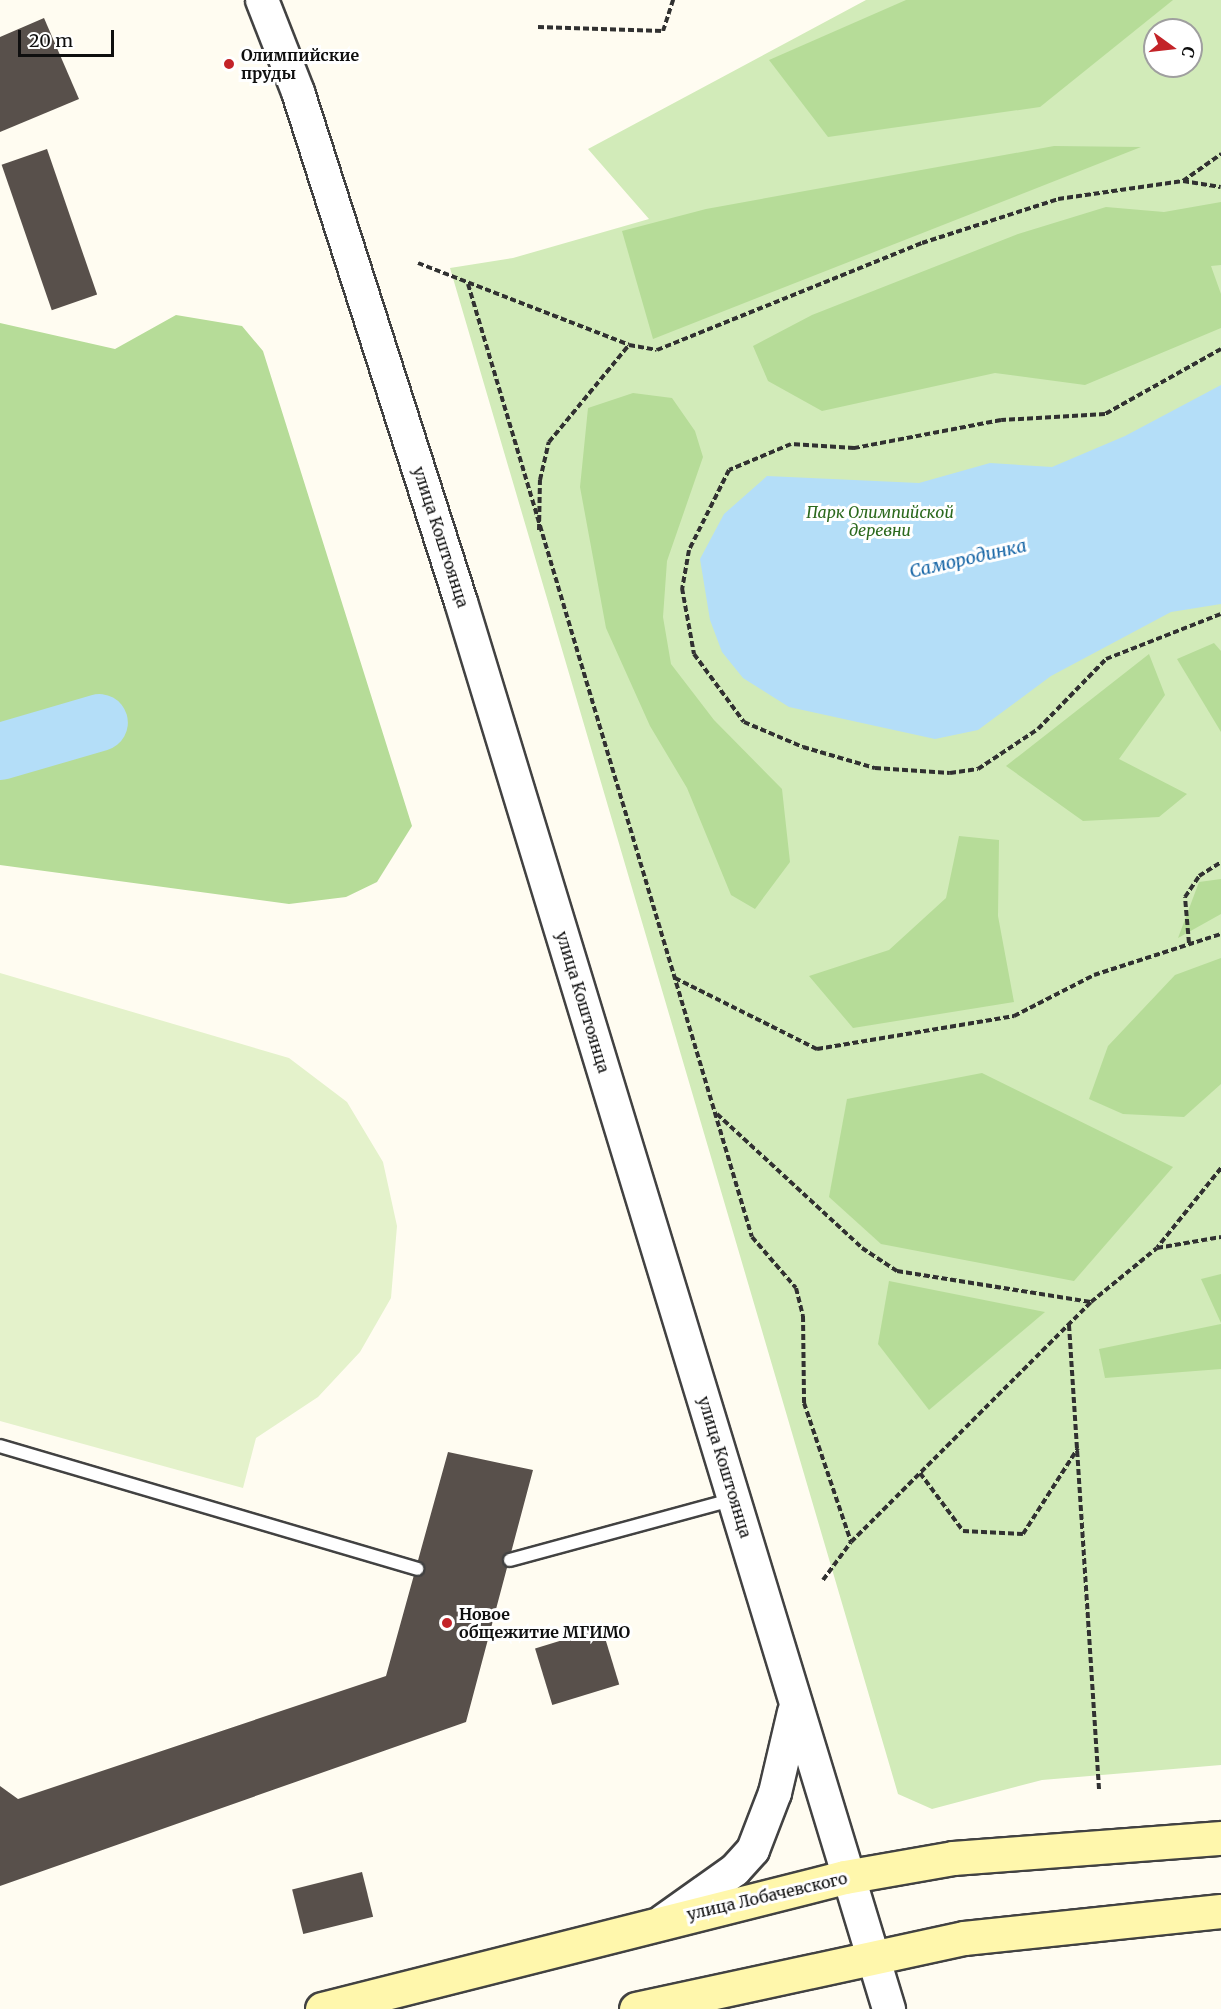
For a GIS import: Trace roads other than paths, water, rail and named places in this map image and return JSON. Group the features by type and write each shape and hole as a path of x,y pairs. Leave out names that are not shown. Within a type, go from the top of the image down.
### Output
{"main road":[{"name":"улица Лобачевского","path":"322,2009 663,1921 845,1877 953,1858 1221,1838"},
{"path":"636,2009 873,1955 964,1938 1221,1911"}],"street":[{"name":"улица Коштоянца","path":"262,0 302,103 440,533 735,1498 845,1877 873,1955 889,2009"},
{"path":"663,1921 735,1870 753,1850 776,1792 795,1705"}],"lane":[{"path":"0,1446 417,1569"},
{"path":"510,1560 735,1498"}],"water":[{"path":"1221,385 1221,604 1171,612 1051,676 978,730 935,739 789,707 743,678 722,652 710,620 700,559 724,514 767,476 919,483 990,463 1052,467 1125,436"}],"waterway":[{"name":"Самородинка","path":"0,751 99,722"}],"place":[{"name":"Олимпийские пруды","path":"229,64"},
{"name":"Новое общежитие МГИМО","path":"447,1623"}],"park label":[{"name":"Парк Олимпийской деревни","path":"880,521"}]}
